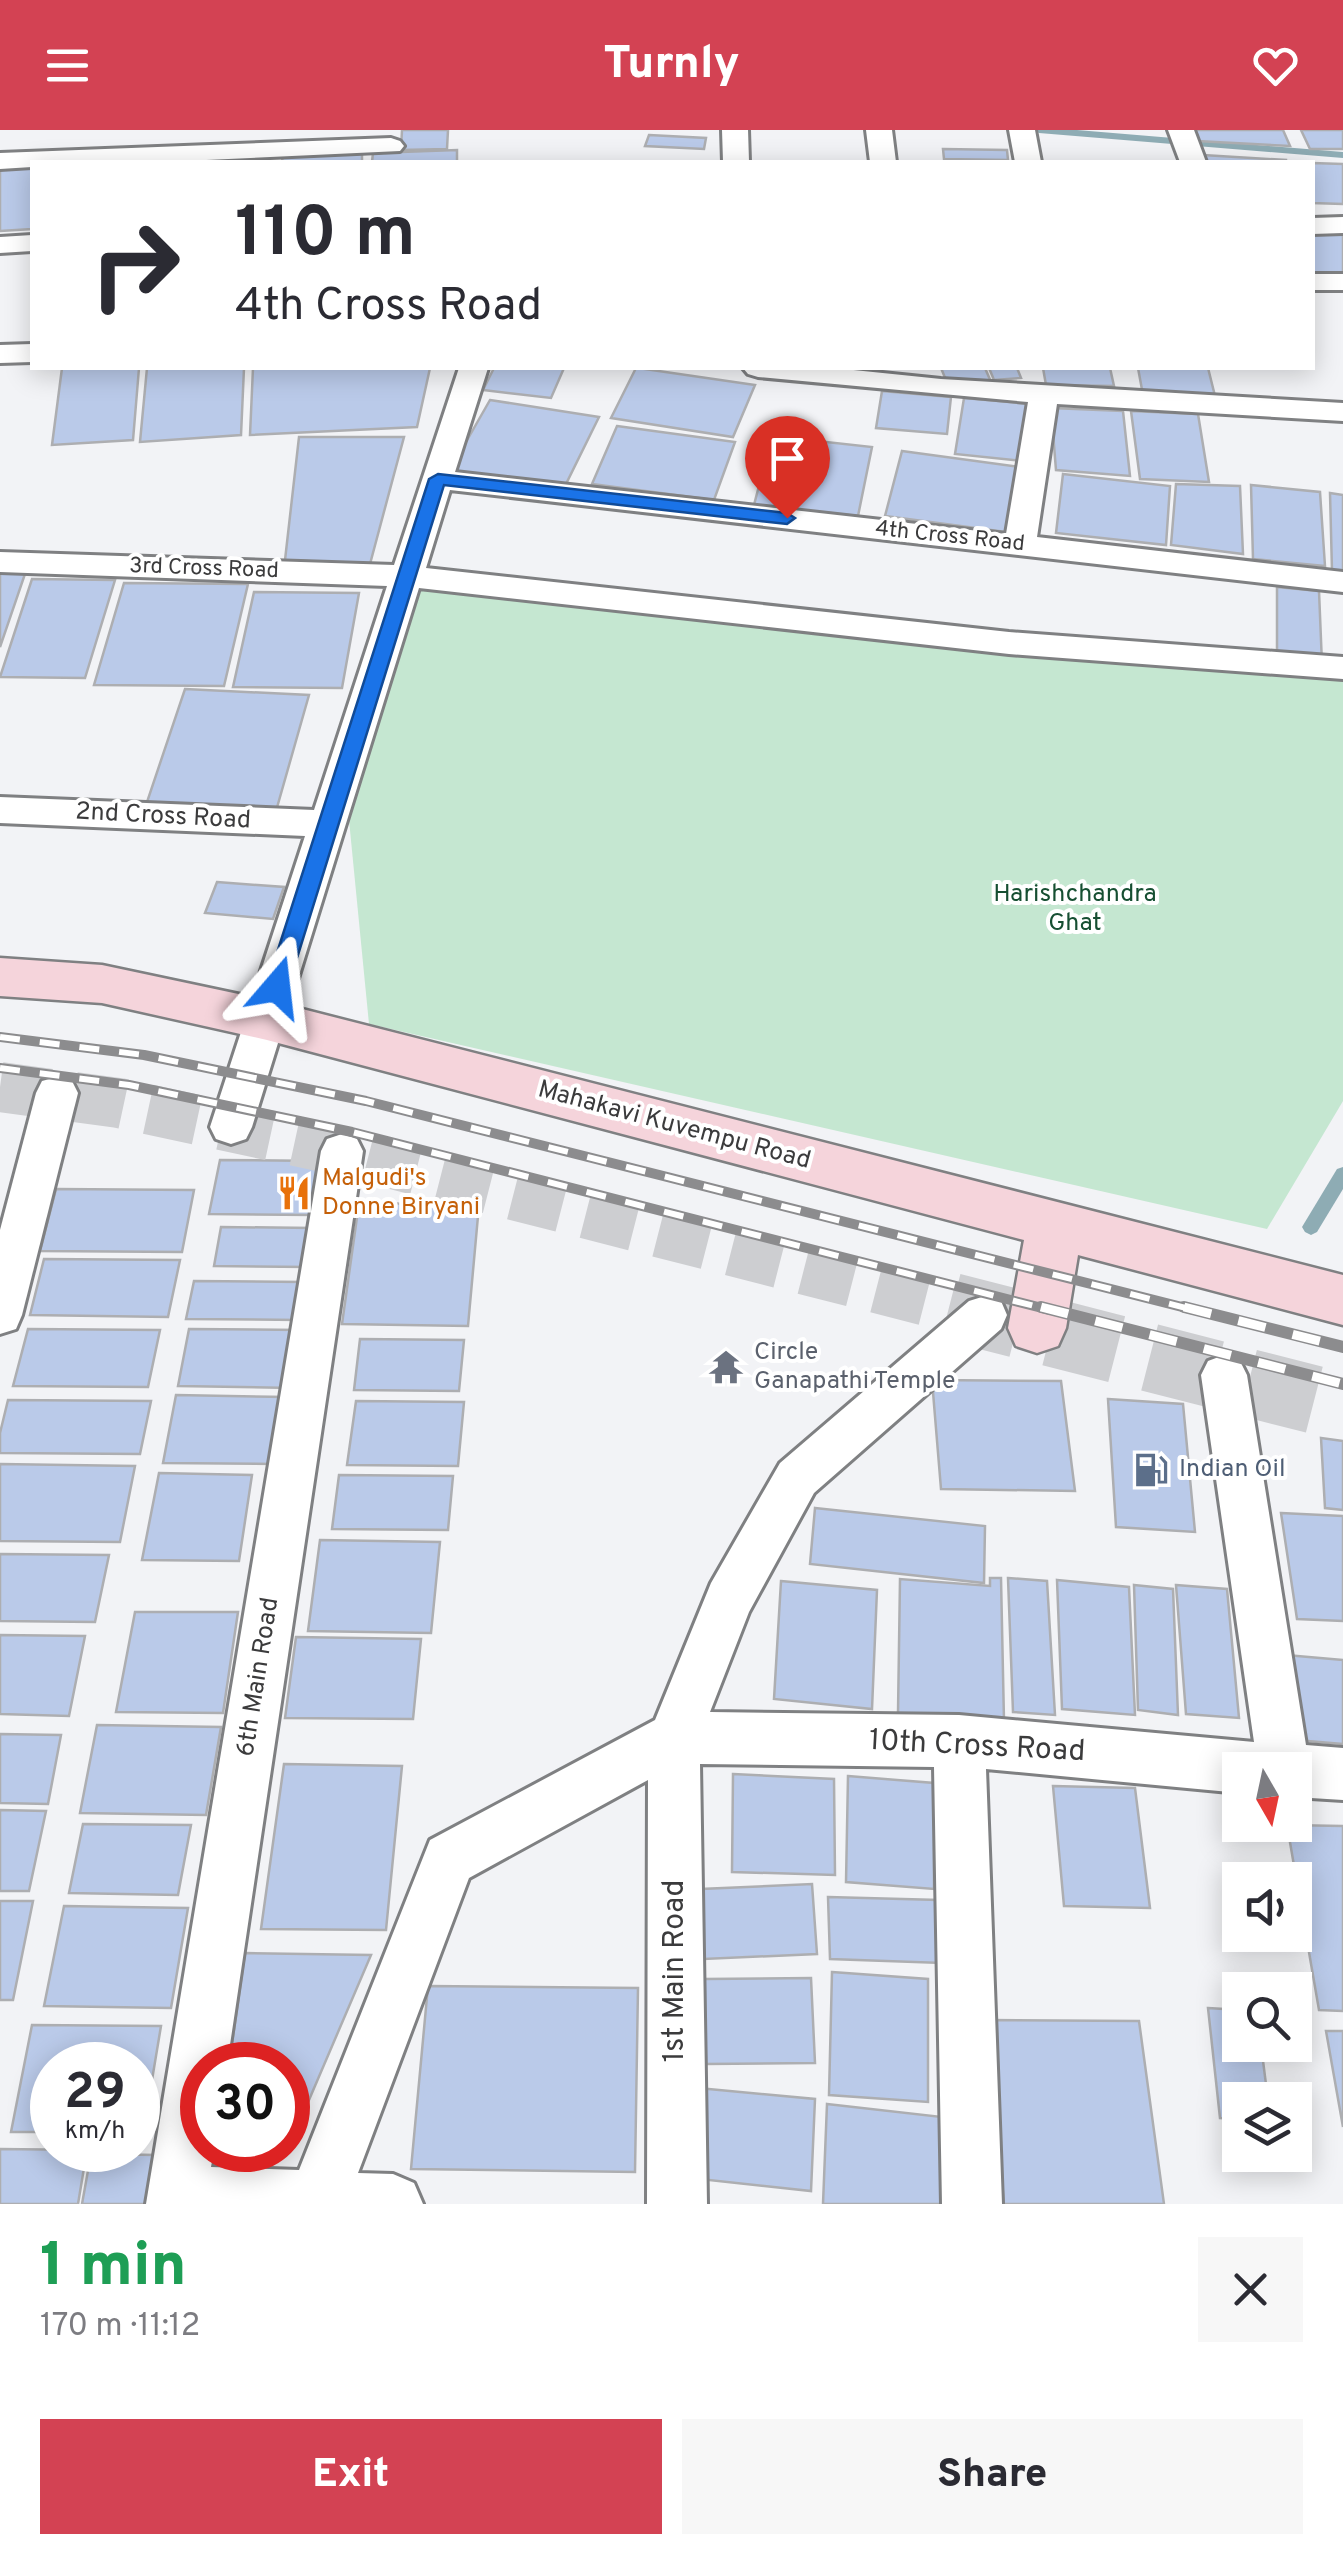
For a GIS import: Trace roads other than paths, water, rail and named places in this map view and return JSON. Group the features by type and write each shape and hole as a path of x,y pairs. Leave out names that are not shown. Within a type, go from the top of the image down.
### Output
{"main road":[{"name":"Mahakavi Kuvempu Road","path":"0,977 102,984 267,1020 1343,1300"},
{"path":"1011,1322 1055,1225"}],"street":[{"path":"735,130 736,160"},
{"path":"879,130 883,160"},
{"path":"1022,130 1028,160"},
{"path":"0,160 391,146"},
{"path":"1315,226 1343,226"},
{"path":"0,244 30,243"},
{"path":"1315,282 1343,282"},
{"path":"0,354 30,353"},
{"path":"231,1128 472,370"},
{"path":"776,370 942,388 1343,412"},
{"path":"1128,370 1134,400"},
{"path":"1020,545 1044,394"},
{"name":"4th Cross Road","path":"438,479 1343,582"},
{"name":"3rd Cross Road","path":"0,562 408,576 1009,643 1343,668"},
{"name":"2nd Cross Road","path":"0,810 326,824"},
{"path":"0,1315 57,1092"},
{"name":"6th Main Road","path":"176,2200 342,1151"},
{"path":"316,2202 449,1859 674,1738 730,1600 797,1478 1011,1322"},
{"path":"1224,1376 1278,1752"},
{"name":"10th Cross Road","path":"674,1738 959,1741 1222,1765"},
{"name":"1st Main Road","path":"674,1738 677,2204"},
{"path":"959,1741 972,2204"},
{"path":"1312,1772 1343,1774"},
{"path":"176,2200 394,2204"}],"waterway":[{"path":"1039,130 1343,155"},
{"path":"1311,1227 1343,1174"}],"tunnel":[{"path":"0,1087 119,1103 342,1151 962,1310"},
{"path":"952,1307 1343,1407"}],"railway":[{"path":"0,1037 144,1055 366,1101 1194,1310"},
{"path":"0,1068 129,1085 352,1132 1050,1310"},
{"path":"1041,1307 1343,1384"},
{"path":"1184,1307 1343,1347"}],"place":[{"name":"Malgudi's Donne Biryani","path":"294,1193"},
{"name":"Circle Ganapathi Temple","path":"726,1367"},
{"name":"Indian Oil","path":"1151,1470"}],"park label":[{"name":"Harishchandra Ghat","path":"1075,910"}]}
